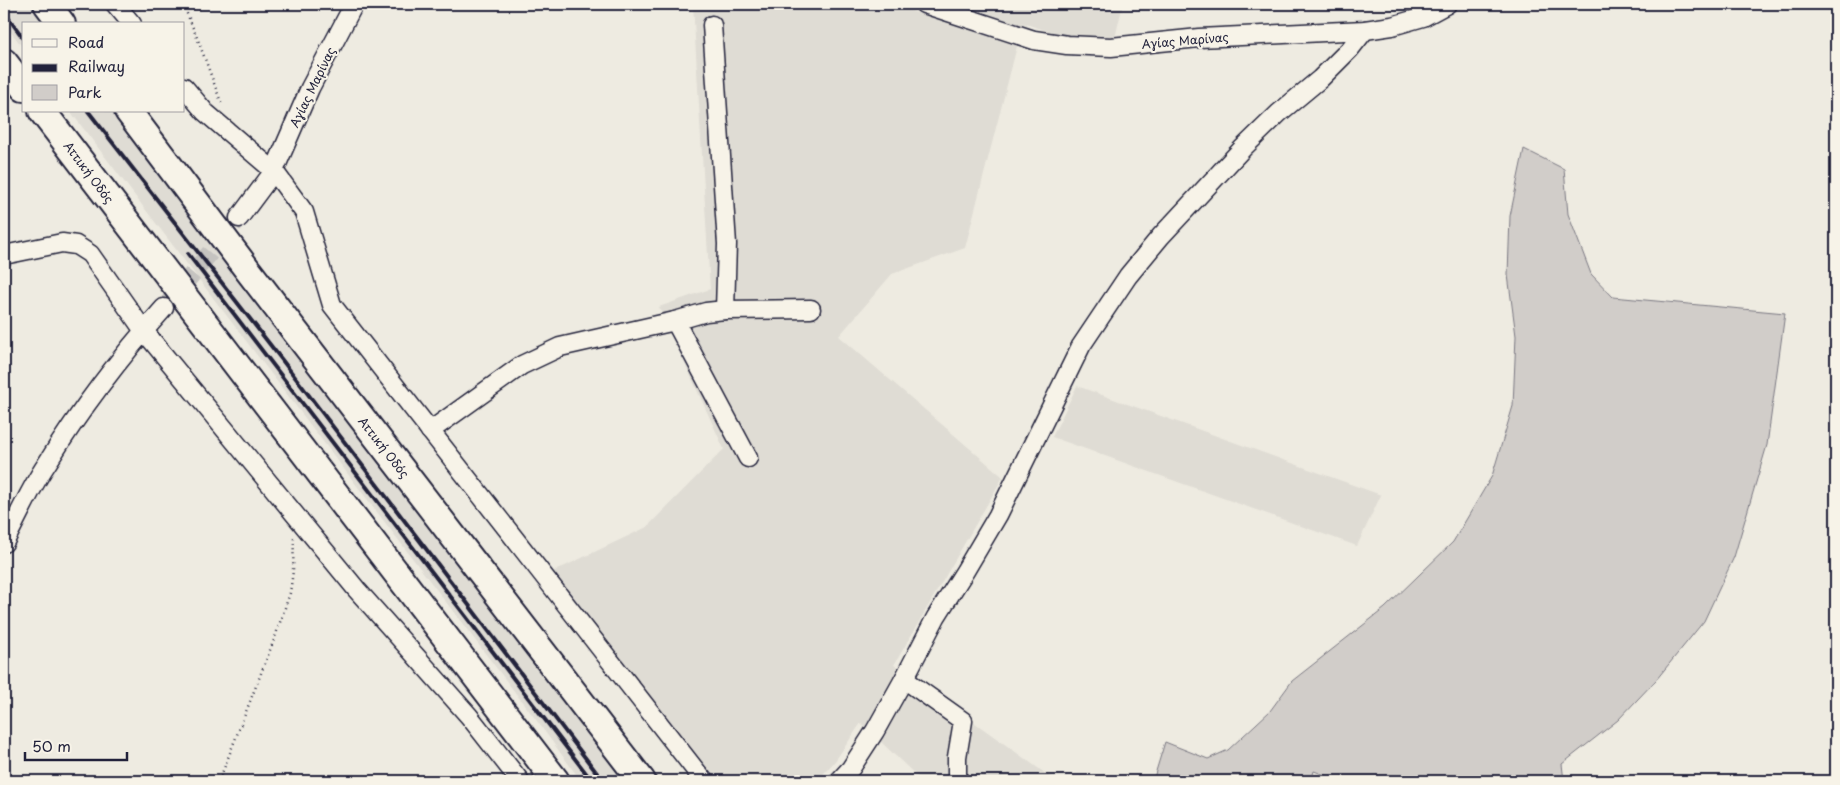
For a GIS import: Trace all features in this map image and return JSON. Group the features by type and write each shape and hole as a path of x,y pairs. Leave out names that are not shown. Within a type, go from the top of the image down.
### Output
{"highway":[{"path":"46,4 60,22"},
{"path":"4,62 22,85"},
{"name":"Αττική Οδός","path":"43,112 556,781"},
{"name":"Αττική Οδός","path":"129,112 253,277 642,781"},
{"path":"624,758 656,781"}],"street":[{"path":"115,4 130,22"},
{"name":"Αγίας Μαρίνας","path":"239,218 274,171 310,88 354,4"},
{"name":"Αγίας Μαρίνας","path":"924,4 1034,40 1067,45 1111,47 1200,38 1365,30 1392,26 1422,17 1447,4"},
{"path":"712,25 726,244 725,310"},
{"path":"839,781 851,768 875,731 904,680 936,617 966,571 998,515 1081,346 1128,276 1161,236 1236,155 1279,113 1320,79 1350,49 1365,30"},
{"path":"185,88 205,112 274,171 304,212 332,305 704,781"},
{"path":"4,255 62,243 76,245 90,254 144,331 357,590 468,716 520,781"},
{"path":"4,542 45,466 77,417 164,308"},
{"path":"430,431 522,365 560,347 675,321 706,312 811,309"},
{"path":"675,321 748,458"},
{"path":"904,680 963,721 957,757 958,781"}],"path":[{"path":"183,4 212,76 232,135"},
{"path":"219,781 274,640 290,593 294,536"}],"shaded area":[{"path":"4,4 32,4 46,22 22,22 22,46 4,23"},
{"path":"693,4 890,4 946,22 955,4 1123,4 1114,42 1069,38 1023,23 965,248 892,274 839,336 1003,477 894,665 1056,781 922,781 861,723 835,761 817,781 709,781 544,576 647,527 724,449 659,307 710,289"},
{"path":"71,112 115,112 271,314 625,781 581,781"},
{"path":"1077,386 1381,495 1357,546 1052,437"}],"green space":[{"path":"1524,149 1564,169 1568,214 1591,274 1613,297 1785,313 1767,445 1734,557 1704,621 1656,680 1618,720 1562,764 1564,781 1341,781 1314,771 1311,781 1153,781 1165,742 1208,759 1228,750 1270,711 1292,681 1385,608 1453,542 1492,476 1513,406 1516,336 1508,275 1510,216"}],"tunnel":[{"path":"164,308 239,218"}],"railway":[{"path":"4,12 22,36"},
{"path":"89,112 282,360 603,781"},
{"path":"188,254 592,781"}]}
